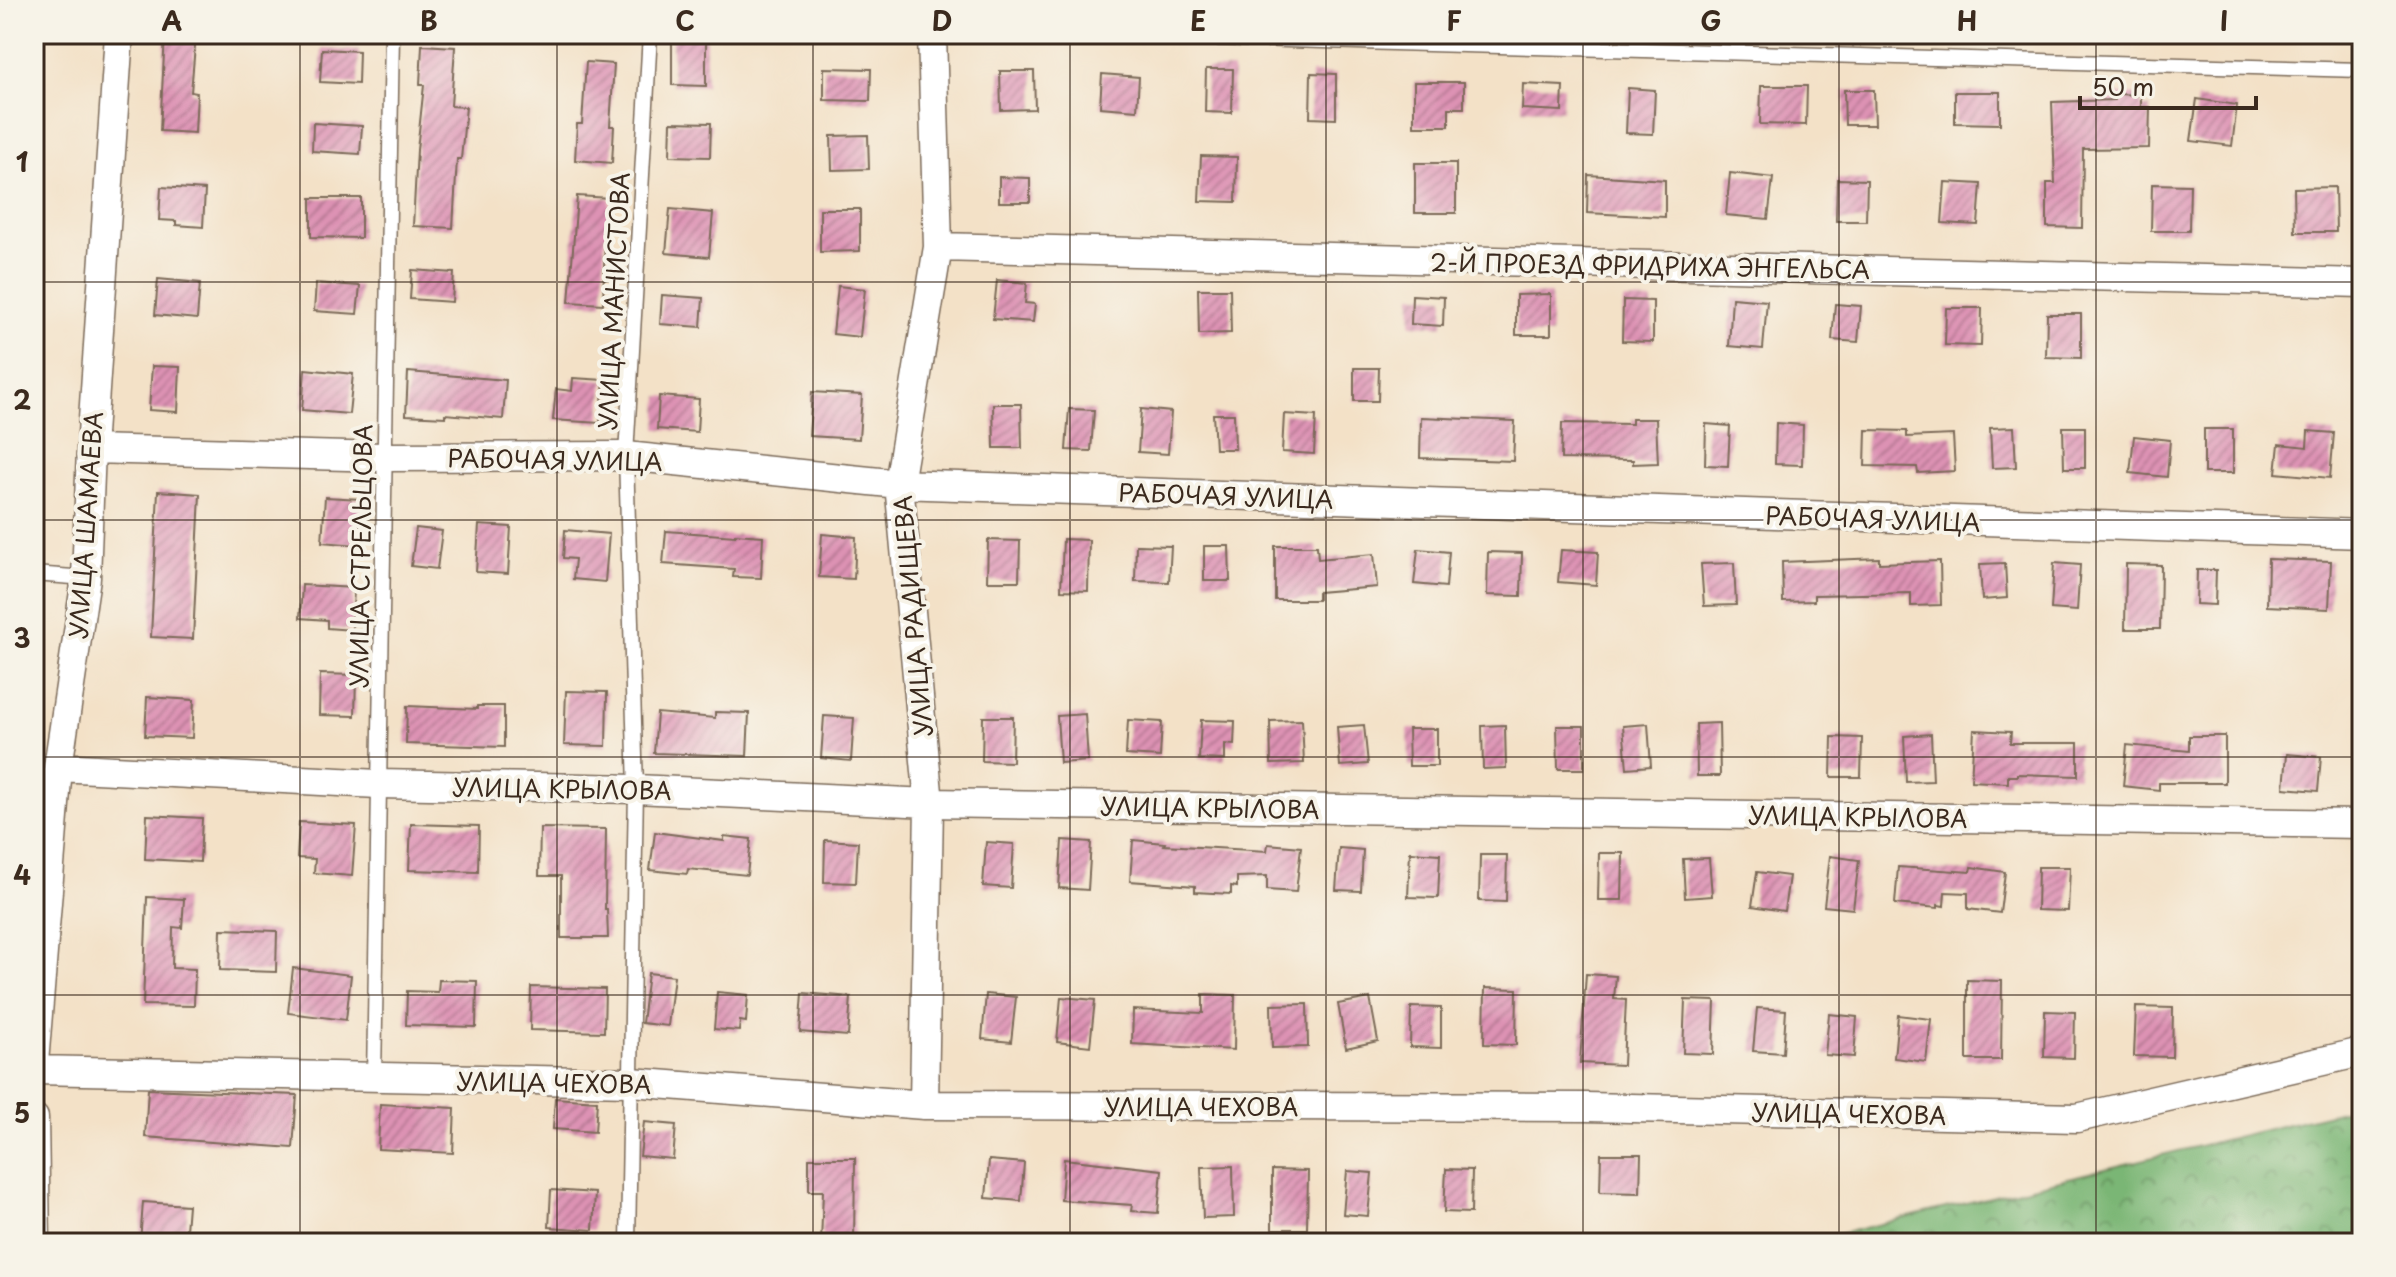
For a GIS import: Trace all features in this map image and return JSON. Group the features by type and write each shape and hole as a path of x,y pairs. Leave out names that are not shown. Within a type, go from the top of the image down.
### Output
{"street":[{"name":"УЛИЦА ШАМАЕВА","path":"34,1063 40,936 58,767 86,578 91,449 119,34"},
{"name":"УЛИЦА РАДИЩЕВА","path":"924,1105 929,803 899,484 938,247 932,34"},
{"name":"2-Й ПРОЕЗД ФРИДРИХА ЭНГЕЛЬСА","path":"938,247 2362,283"},
{"name":"РАБОЧАЯ УЛИЦА","path":"91,449 384,457 626,456 899,484 2362,534"},
{"name":"УЛИЦА КРЫЛОВА","path":"58,767 378,784 636,789 929,803 2362,824"},
{"name":"УЛИЦА ЧЕХОВА","path":"34,1070 631,1082 924,1105 1586,1107 2077,1118 2362,1052"},
{"path":"34,1118 36,1243"}],"lane":[{"name":"УЛИЦА СТРЕЛЬЦОВА","path":"374,1078 392,34"},
{"name":"УЛИЦА МАНИСТОВА","path":"628,1243 636,789 626,456 650,34"},
{"path":"1070,34 2362,70"},
{"path":"34,574 86,578"}],"green space":[{"path":"2362,1106 2362,1243 1803,1243"}],"building":[{"path":"165,34 196,34 191,92 197,93 195,133 160,131"},
{"path":"672,34 706,34 706,86 672,85"},
{"path":"422,45 455,47 451,106 466,107 461,159 457,159 453,228 413,226 424,85 420,84"},
{"path":"322,49 359,51 358,84 320,82"},
{"path":"586,62 614,64 610,126 614,126 612,163 575,160 577,124 582,124"},
{"path":"824,68 871,69 870,101 824,100"},
{"path":"1206,69 1233,69 1232,113 1205,112"},
{"path":"1000,71 1034,71 1035,109 1001,110"},
{"path":"1311,73 1336,74 1336,119 1310,118"},
{"path":"1102,74 1139,77 1137,110 1100,107"},
{"path":"1414,82 1464,82 1464,108 1449,108 1449,126 1414,126"},
{"path":"1523,84 1563,86 1562,111 1522,109"},
{"path":"1761,86 1807,86 1806,125 1760,124"},
{"path":"1628,88 1655,90 1653,134 1626,133"},
{"path":"1844,90 1874,90 1875,125 1845,125"},
{"path":"1955,92 2000,92 2000,124 1955,123"},
{"path":"2116,94 2141,95 2141,107 2150,107 2149,148 2083,149 2082,228 2047,227 2047,183 2055,183 2052,102 2115,100"},
{"path":"2197,99 2237,105 2232,146 2191,141"},
{"path":"671,122 711,123 710,157 670,156"},
{"path":"313,123 362,126 360,154 312,151"},
{"path":"868,135 869,169 832,170 831,136"},
{"path":"1201,156 1237,157 1236,202 1199,201"},
{"path":"1415,163 1456,163 1456,213 1415,213"},
{"path":"1730,173 1773,178 1768,219 1726,215"},
{"path":"1588,175 1665,180 1665,217 1587,213"},
{"path":"999,177 1030,178 1030,202 999,202"},
{"path":"1837,179 1867,180 1866,221 1836,221"},
{"path":"1945,182 1981,184 1978,225 1942,223"},
{"path":"2152,184 2190,185 2189,231 2151,231"},
{"path":"161,187 205,190 203,227 159,220"},
{"path":"2335,187 2336,232 2295,232 2294,188"},
{"path":"577,196 610,198 608,235 605,235 603,304 569,302"},
{"path":"311,198 361,198 361,238 311,237"},
{"path":"670,209 713,213 709,257 666,253"},
{"path":"820,209 860,209 860,251 820,252"},
{"path":"412,270 454,273 452,302 410,299"},
{"path":"158,279 200,283 197,319 155,315"},
{"path":"997,280 1027,283 1025,303 1035,304 1033,322 993,319"},
{"path":"316,283 360,286 357,314 314,311"},
{"path":"838,286 865,289 860,337 833,334"},
{"path":"1198,289 1230,289 1231,333 1199,334"},
{"path":"1551,294 1551,335 1516,335 1516,295"},
{"path":"662,295 703,298 701,327 660,324"},
{"path":"1412,295 1444,297 1443,326 1411,324"},
{"path":"1732,298 1767,301 1763,349 1729,346"},
{"path":"1623,300 1653,301 1653,342 1622,341"},
{"path":"1835,304 1861,306 1858,342 1832,340"},
{"path":"1946,308 1982,308 1981,346 1945,345"},
{"path":"2047,314 2081,314 2081,358 2046,357"},
{"path":"152,366 180,367 178,412 149,410"},
{"path":"1354,368 1379,368 1378,401 1354,401"},
{"path":"305,369 353,374 349,414 302,410"},
{"path":"408,372 506,380 503,419 445,414 445,417 406,415"},
{"path":"573,378 604,380 600,423 553,420 556,389 572,391"},
{"path":"812,392 862,395 859,439 809,436"},
{"path":"659,396 699,399 697,432 657,429"},
{"path":"993,404 1021,404 1022,448 994,448"},
{"path":"1069,409 1094,410 1091,451 1066,450"},
{"path":"1141,409 1171,412 1168,454 1138,452"},
{"path":"1213,414 1234,414 1235,449 1215,449"},
{"path":"1284,414 1316,416 1314,454 1282,452"},
{"path":"1421,417 1515,421 1513,461 1420,458"},
{"path":"1632,419 1656,419 1658,463 1561,459 1562,423 1632,424"},
{"path":"1776,423 1803,425 1802,465 1775,464"},
{"path":"1706,424 1730,426 1728,466 1705,465"},
{"path":"2014,427 2016,467 1992,468 1990,428"},
{"path":"2063,427 2085,427 2085,468 2064,468"},
{"path":"2204,429 2233,429 2233,473 2204,473"},
{"path":"1866,430 1907,431 1907,437 1953,435 1955,471 1918,473 1917,467 1865,466"},
{"path":"2308,431 2334,433 2330,478 2276,473 2279,444 2307,447"},
{"path":"2134,436 2170,440 2167,477 2130,473"},
{"path":"158,491 200,494 193,639 151,637"},
{"path":"325,497 361,499 358,545 322,542"},
{"path":"479,525 511,527 508,574 476,572"},
{"path":"416,528 442,531 437,569 411,566"},
{"path":"565,530 609,534 605,582 573,579 575,559 563,558"},
{"path":"666,531 763,536 761,578 733,577 734,569 663,564"},
{"path":"822,534 856,537 854,579 819,577"},
{"path":"1063,539 1089,540 1088,591 1061,590"},
{"path":"988,540 1020,541 1019,581 987,581"},
{"path":"1136,545 1171,546 1169,582 1135,581"},
{"path":"1204,546 1229,546 1230,581 1204,581"},
{"path":"1275,546 1317,546 1318,559 1374,554 1377,587 1318,592 1318,600 1275,600"},
{"path":"1418,549 1449,552 1446,587 1414,584"},
{"path":"1561,550 1598,552 1596,585 1558,582"},
{"path":"1488,552 1522,553 1521,596 1487,595"},
{"path":"1879,558 1879,563 1940,561 1941,605 1911,606 1911,593 1814,595 1814,601 1783,602 1782,562"},
{"path":"2268,559 2331,561 2329,609 2267,606"},
{"path":"1734,563 1736,605 1704,606 1701,564"},
{"path":"2005,563 2007,598 1982,600 1980,564"},
{"path":"2054,563 2080,565 2077,611 2051,609"},
{"path":"2126,564 2161,565 2160,629 2125,629"},
{"path":"2197,570 2216,570 2215,605 2196,604"},
{"path":"302,585 354,588 352,630 327,628 327,620 300,618"},
{"path":"320,674 356,675 355,716 319,715"},
{"path":"566,691 607,692 606,746 564,745"},
{"path":"147,697 194,700 192,738 145,736"},
{"path":"407,706 477,709 477,706 504,706 504,747 406,744"},
{"path":"715,712 749,713 747,756 654,753 657,713 715,718"},
{"path":"1085,714 1088,761 1060,763 1057,716"},
{"path":"824,716 854,718 851,761 821,758"},
{"path":"983,717 1013,717 1012,762 982,761"},
{"path":"1128,720 1162,722 1160,757 1126,755"},
{"path":"1201,720 1235,721 1234,745 1225,744 1225,760 1199,759"},
{"path":"1302,720 1304,763 1271,764 1270,721"},
{"path":"1719,723 1720,776 1697,776 1696,724"},
{"path":"1648,724 1651,766 1627,768 1623,726"},
{"path":"1364,725 1368,764 1340,766 1337,727"},
{"path":"1505,725 1506,768 1483,769 1482,726"},
{"path":"1557,726 1584,726 1584,769 1558,769"},
{"path":"1408,729 1437,729 1437,766 1409,766"},
{"path":"1974,730 2011,732 2010,743 2078,743 2078,776 2017,774 2008,776 2008,783 1971,781"},
{"path":"1931,734 1933,781 1906,782 1904,736"},
{"path":"2189,736 2225,736 2225,783 2159,783 2159,790 2123,786 2127,745 2189,751"},
{"path":"1832,737 1862,738 1861,777 1831,777"},
{"path":"2287,754 2321,757 2318,791 2284,788"},
{"path":"147,815 202,818 200,862 145,859"},
{"path":"299,822 356,825 352,876 314,873 315,859 297,858"},
{"path":"411,824 479,826 478,872 409,870"},
{"path":"540,828 606,829 605,909 608,938 561,938 561,876 539,876"},
{"path":"655,832 724,841 724,836 751,839 747,875 688,869 687,874 650,870"},
{"path":"825,840 858,842 856,883 824,882"},
{"path":"1062,840 1091,842 1088,890 1059,888"},
{"path":"1133,840 1164,845 1267,851 1268,844 1301,847 1296,892 1267,890 1267,876 1237,877 1237,887 1231,886 1231,894 1195,892 1195,886 1130,881"},
{"path":"986,842 1014,844 1011,888 983,886"},
{"path":"1339,848 1363,850 1361,891 1336,890"},
{"path":"1410,852 1440,854 1438,898 1408,897"},
{"path":"1599,853 1623,853 1622,900 1598,900"},
{"path":"1480,855 1507,855 1506,902 1479,901"},
{"path":"1830,856 1859,860 1853,909 1824,906"},
{"path":"1709,858 1712,896 1685,898 1683,859"},
{"path":"1898,867 1970,872 1971,867 2005,872 2000,913 1968,909 1968,893 1945,892 1944,906 1938,905 1938,908 1895,904"},
{"path":"2038,867 2070,867 2068,911 2037,910"},
{"path":"1757,872 1789,876 1784,911 1752,906"},
{"path":"147,897 184,899 182,928 173,927 172,968 195,969 194,1006 143,1005"},
{"path":"221,929 277,931 276,972 220,970"},
{"path":"293,968 351,975 346,1020 288,1013"},
{"path":"648,973 674,976 668,1026 642,1023"},
{"path":"1586,974 1616,976 1614,999 1626,1000 1623,1065 1580,1063"},
{"path":"439,980 477,981 476,1027 406,1025 407,991 438,992"},
{"path":"1967,980 2002,981 2001,1060 1967,1060"},
{"path":"531,987 605,989 604,1032 530,1030"},
{"path":"1485,988 1517,989 1516,1045 1484,1044"},
{"path":"717,992 748,995 746,1022 740,1021 739,1031 714,1029"},
{"path":"803,993 851,997 848,1036 800,1032"},
{"path":"986,994 1016,997 1011,1042 982,1039"},
{"path":"1203,994 1235,995 1234,1050 1132,1044 1133,1010 1203,1013"},
{"path":"1061,997 1095,1000 1090,1046 1057,1042"},
{"path":"1370,998 1378,1041 1346,1048 1338,1004"},
{"path":"1685,1000 1715,1001 1713,1054 1683,1053"},
{"path":"1307,1004 1308,1047 1272,1048 1271,1005"},
{"path":"1411,1007 1441,1008 1441,1048 1410,1047"},
{"path":"2136,1007 2173,1008 2172,1057 2134,1056"},
{"path":"1757,1008 1786,1010 1783,1053 1753,1051"},
{"path":"2045,1011 2075,1012 2074,1058 2044,1057"},
{"path":"1829,1014 1857,1017 1854,1057 1825,1055"},
{"path":"1898,1015 1931,1019 1926,1062 1894,1058"},
{"path":"148,1089 297,1095 293,1148 145,1137"},
{"path":"555,1098 597,1101 595,1132 553,1129"},
{"path":"380,1104 455,1108 453,1153 378,1149"},
{"path":"644,1122 676,1125 673,1159 640,1156"},
{"path":"1601,1154 1641,1154 1640,1193 1600,1192"},
{"path":"809,1158 855,1158 854,1243 821,1243 823,1191 809,1191"},
{"path":"1064,1159 1162,1170 1158,1213 1131,1211 1132,1205 1061,1200"},
{"path":"989,1160 1024,1163 1021,1201 986,1198"},
{"path":"1233,1166 1234,1217 1203,1218 1201,1167"},
{"path":"1446,1169 1472,1170 1471,1213 1444,1212"},
{"path":"1272,1170 1308,1171 1307,1229 1272,1229"},
{"path":"1347,1171 1372,1173 1368,1216 1343,1214"},
{"path":"551,1190 595,1193 593,1230 549,1227"},
{"path":"143,1202 188,1205 185,1243 140,1243"}]}
